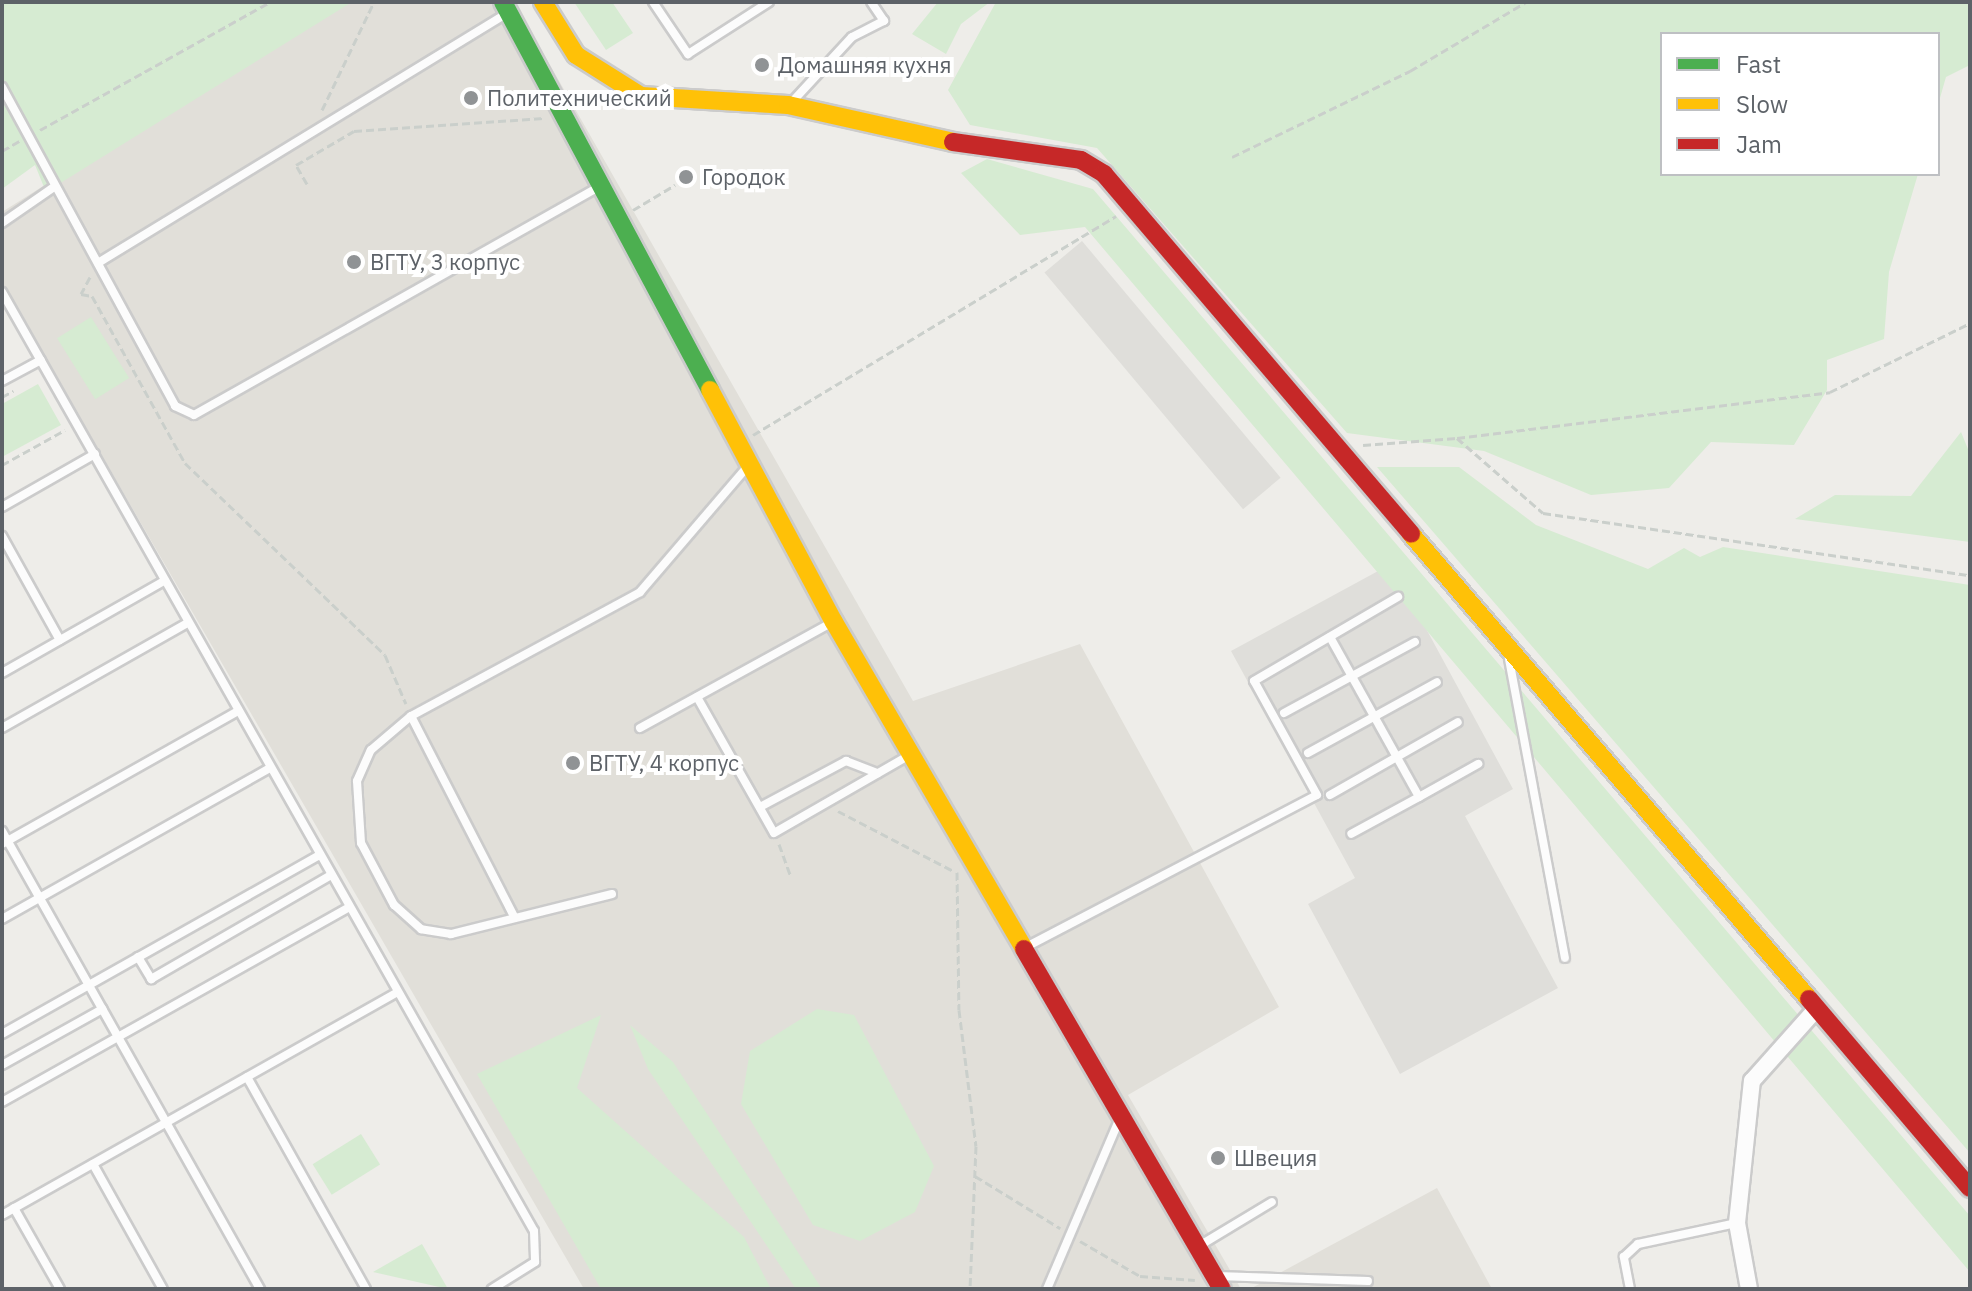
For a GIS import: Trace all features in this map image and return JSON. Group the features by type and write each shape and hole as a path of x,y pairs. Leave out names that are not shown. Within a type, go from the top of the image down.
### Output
{"street":[{"path":"543,2 593,72 641,96 788,105 922,137 1081,160 1130,204 1970,1188"},
{"path":"505,7 834,622 1219,1282"},
{"path":"1749,1289 1737,1223 1752,1081 1817,1008"}],"lane":[{"path":"653,2 688,54 769,2"},
{"path":"788,105 852,37 884,21 871,2"},
{"path":"98,263 309,138 505,7"},
{"path":"2,87 175,406 194,415 602,184"},
{"path":"2,223 54,187"},
{"path":"2,292 95,454 162,582 534,1231 535,1262 492,1289"},
{"path":"2,381 41,360"},
{"path":"2,507 95,454"},
{"path":"612,894 451,934 421,929 394,905 361,843 357,781 371,750 411,716 640,592 750,463"},
{"path":"2,536 60,640"},
{"path":"2,673 162,582"},
{"path":"1025,947 1317,795 1254,681 1398,597"},
{"path":"640,728 834,622"},
{"path":"2,728 186,624"},
{"path":"1330,637 1419,797"},
{"path":"1284,713 1415,642"},
{"path":"1506,643 1565,958"},
{"path":"1308,753 1437,682"},
{"path":"697,697 774,833 911,754"},
{"path":"5,842 238,711"},
{"path":"411,716 515,918"},
{"path":"1330,795 1458,722"},
{"path":"760,807 846,761 878,773"},
{"path":"1351,834 1478,764"},
{"path":"2,919 270,768"},
{"path":"2,831 5,842 40,898 260,1289"},
{"path":"2,1034 320,855"},
{"path":"138,957 151,979 331,875"},
{"path":"2,1102 349,907"},
{"path":"2,1215 398,992"},
{"path":"2,1065 102,1009"},
{"path":"247,1077 366,1289"},
{"path":"1047,1289 1123,1113"},
{"path":"93,1164 163,1289"},
{"path":"1198,1246 1272,1202"},
{"path":"14,1208 60,1289"},
{"path":"1630,1289 1624,1257 1638,1244 1737,1223"},
{"path":"1219,1282 1368,1281"}],"path":[{"path":"2,151 270,2"},
{"path":"296,165 374,2"},
{"path":"1232,157 1410,71 1526,2"},
{"path":"296,165 354,131 563,115"},
{"path":"296,165 307,184"},
{"path":"740,443 1101,229 1130,204"},
{"path":"98,263 81,294 92,296 185,463 385,655 411,716"},
{"path":"1340,447 1457,438 1830,392 1970,323"},
{"path":"2,465 78,424"},
{"path":"1457,438 1543,513 1970,575"},
{"path":"824,804 957,873"},
{"path":"774,833 791,877"},
{"path":"957,864 959,1010 975,1176 970,1289"},
{"path":"975,1176 1140,1276 1219,1282"}],"shaded area":[{"path":"336,2 514,2 913,701 1080,644 1279,1007 1128,1095 1241,1289 584,1289 2,283 2,212"},
{"path":"1082,241 1281,478 1243,509 1044,272"},
{"path":"1391,564 1513,789 1465,816 1558,988 1400,1074 1308,904 1355,878 1231,651"},
{"path":"1437,1188 1492,1289 1250,1289"}],"green space":[{"path":"2,2 352,2 46,192 35,165 2,189"},
{"path":"574,2 612,2 633,33 606,50"},
{"path":"938,2 990,2 961,24 946,54 912,34"},
{"path":"996,2 1970,2 1970,65 1946,77 1940,98 1940,32 1660,32 1660,176 1917,176 1889,272 1884,339 1827,360 1827,390 1794,445 1711,442 1669,488 1591,495 1484,451 1347,433 1097,148 970,125 948,90"},
{"path":"987,159 1093,189 1970,1216 1970,1272 1085,227 1020,235 961,173"},
{"path":"91,317 129,378 95,399 57,338"},
{"path":"38,384 61,425 2,457 2,404"},
{"path":"1961,432 1970,454 1970,542 1795,519 1835,495 1911,496"},
{"path":"1377,467 1459,467 1536,525 1648,569 1684,548 1700,557 1723,547 1970,585 1970,1153"},
{"path":"817,1009 854,1015 934,1166 915,1212 860,1241 813,1225 741,1104 750,1051"},
{"path":"601,1015 577,1088 744,1237 771,1289 601,1289 477,1074"},
{"path":"630,1025 673,1062 822,1289 796,1289 648,1069"},
{"path":"361,1134 380,1165 332,1195 313,1164"},
{"path":"422,1244 448,1289 373,1272"}],"traffic: fast":[{"path":"503,2 710,390"}],"traffic: slow":[{"path":"543,2 576,55 641,96 788,105 953,142"},
{"path":"710,390 834,622 1024,949"},
{"path":"1411,534 1809,999"}],"traffic: jam":[{"path":"953,142 1081,160 1104,174 1411,534"},
{"path":"1024,949 1222,1289"},
{"path":"1809,999 1970,1188"}],"place":[{"name":"Домашняя кухня","path":"762,65"},
{"name":"Политехнический","path":"471,98"},
{"name":"Городок","path":"686,177"},
{"name":"ВГТУ, 3 корпус","path":"354,262"},
{"name":"ВГТУ, 4 корпус","path":"573,763"},
{"name":"Швеция","path":"1218,1158"}]}
